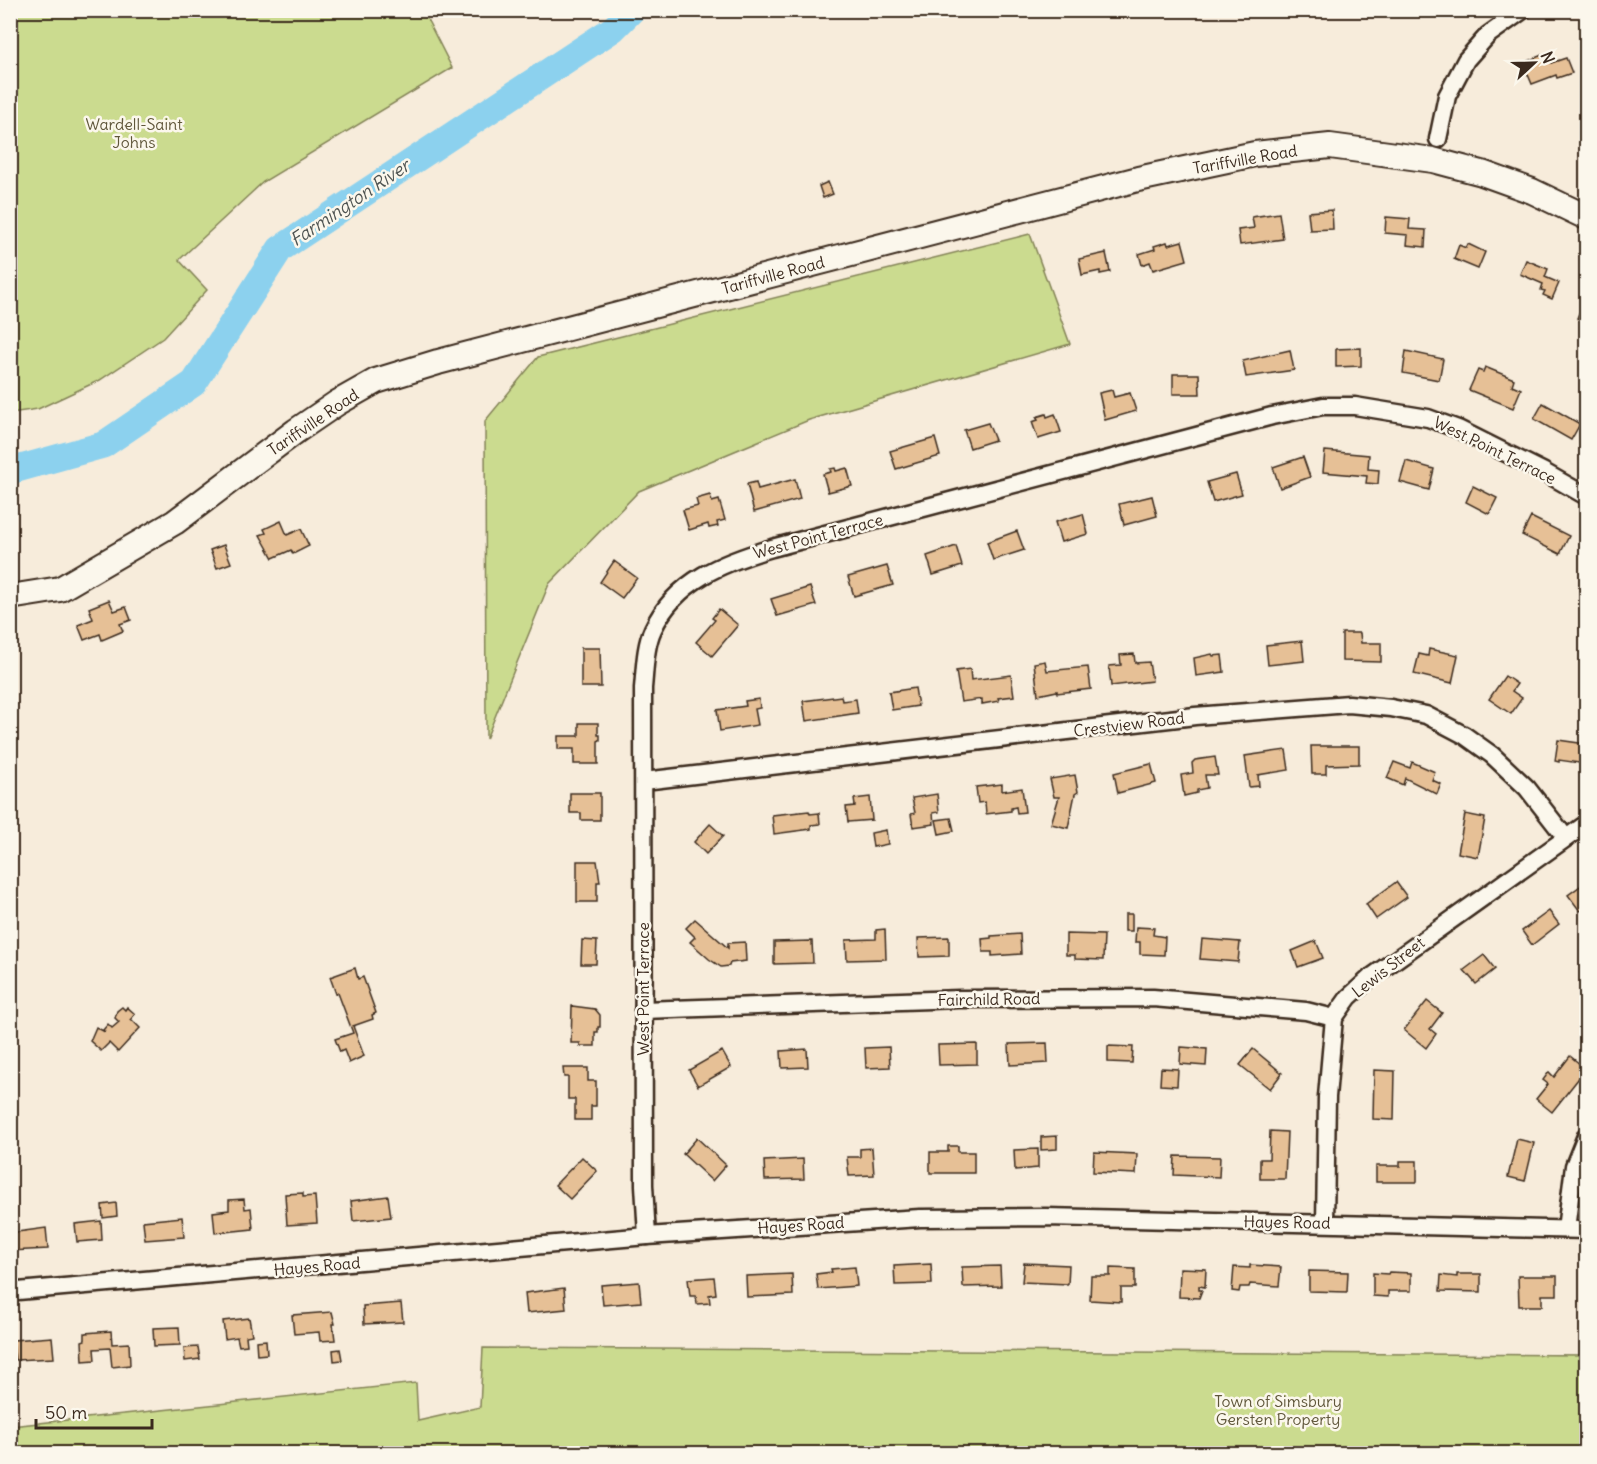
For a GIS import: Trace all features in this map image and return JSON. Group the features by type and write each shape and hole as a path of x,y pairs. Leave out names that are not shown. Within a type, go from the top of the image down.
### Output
{"main road":[{"name":"Tariffville Road","path":"10,597 60,589 175,522 296,431 336,403 376,381 438,362 1138,179 1255,154 1330,146 1432,160 1482,173 1532,191 1587,217"}],"street":[{"path":"1438,139 1447,96 1466,60 1488,35 1523,10"},
{"name":"West Point Terrace","path":"647,1236 644,1185 643,688 652,630 666,607 684,587 737,558 1272,416 1323,406 1356,406 1428,418 1458,429 1587,496"},
{"name":"Crestview Road","path":"644,781 1195,716 1349,704 1391,708 1426,716 1464,735 1492,755 1527,788 1566,838"},
{"name":"Lewis Street","path":"1334,1017 1348,997 1370,978 1587,824"},
{"name":"Fairchild Road","path":"643,1010 960,999 1107,997 1153,998 1306,1011 1334,1017"},
{"path":"1325,1223 1327,1097 1334,1017"},
{"path":"1566,1229 1574,1166 1587,1136"},
{"name":"Hayes Road","path":"18,1291 439,1256 647,1236 920,1218 1046,1217 1587,1230"}],"green space":[{"name":"Wardell-Saint Johns","path":"11,10 423,11 452,68 263,182 179,260 207,290 163,338 100,380 38,409 11,413"},
{"path":"1030,234 1070,344 809,420 639,491 549,584 486,739 485,421 538,357"},
{"name":"Town of Simsbury Gersten Property","path":"483,1348 1586,1355 1586,1453 11,1453 11,1426 416,1383 418,1421 480,1407"}],"building":[{"path":"1542,55 1543,58 1548,56 1551,63 1566,58 1572,73 1557,78 1556,75 1532,84 1523,63"},
{"path":"828,182 833,194 823,198 819,186"},
{"path":"1332,210 1333,229 1310,230 1308,212"},
{"path":"1279,213 1283,239 1240,245 1238,230 1254,228 1252,217"},
{"path":"1386,217 1410,219 1409,229 1426,230 1425,247 1407,245 1408,235 1385,233"},
{"path":"1182,241 1187,260 1153,270 1150,262 1142,265 1139,254 1167,242 1168,245"},
{"path":"1468,244 1485,252 1478,269 1454,259 1459,245 1466,248"},
{"path":"1106,253 1110,272 1100,274 1100,271 1082,275 1079,259"},
{"path":"1526,260 1548,269 1545,277 1559,283 1552,299 1543,295 1545,291 1541,290 1543,284 1520,274"},
{"path":"1584,301 1586,302 1586,322 1577,318"},
{"path":"1361,348 1361,366 1336,367 1336,349"},
{"path":"1290,350 1294,370 1246,377 1243,361"},
{"path":"1406,351 1443,359 1439,380 1403,373"},
{"path":"1485,367 1514,379 1512,385 1521,389 1513,408 1469,390 1478,370 1483,372"},
{"path":"1173,374 1199,374 1200,394 1173,394"},
{"path":"1112,390 1114,397 1130,393 1136,411 1105,420 1099,393"},
{"path":"1543,403 1580,424 1571,440 1534,419"},
{"path":"1046,414 1047,417 1055,414 1061,432 1038,439 1032,422 1038,420 1036,417"},
{"path":"988,423 995,440 970,448 964,430"},
{"path":"935,438 940,456 896,469 890,451"},
{"path":"1325,451 1369,455 1368,469 1379,470 1378,484 1366,483 1367,476 1323,472"},
{"path":"1303,457 1310,477 1280,488 1273,467"},
{"path":"1406,461 1434,469 1429,490 1400,482"},
{"path":"835,468 836,471 847,468 852,486 828,492 823,474"},
{"path":"1236,474 1242,494 1213,502 1207,482"},
{"path":"795,479 800,499 754,512 747,484 756,482 758,489"},
{"path":"1473,486 1497,498 1489,514 1466,502"},
{"path":"710,495 712,502 719,500 725,520 717,522 718,526 709,528 708,524 689,530 683,510 698,506 696,499"},
{"path":"1152,496 1157,516 1124,525 1119,504"},
{"path":"1083,514 1088,534 1061,542 1055,522"},
{"path":"1531,517 1569,536 1560,554 1522,535"},
{"path":"281,521 287,535 301,529 309,546 293,554 291,550 273,558 260,535 266,533 264,529"},
{"path":"1017,531 1024,550 993,560 987,542"},
{"path":"224,545 231,563 217,568 210,550"},
{"path":"956,546 962,566 933,575 927,556"},
{"path":"614,561 637,578 622,598 600,582"},
{"path":"887,566 893,585 854,596 848,577"},
{"path":"810,587 816,605 777,616 771,599"},
{"path":"109,600 114,611 126,607 131,620 120,624 123,631 102,640 100,634 84,640 78,625 93,619 89,608"},
{"path":"719,609 738,625 712,656 696,642 715,620 712,618"},
{"path":"1342,633 1360,633 1361,643 1381,643 1381,662 1342,661"},
{"path":"1302,641 1304,661 1268,665 1266,645"},
{"path":"581,648 600,648 601,687 581,687"},
{"path":"1429,649 1458,655 1452,683 1414,674 1419,654 1428,656"},
{"path":"1134,654 1135,663 1149,662 1152,681 1111,686 1109,666 1121,665 1120,655"},
{"path":"1212,654 1213,656 1222,655 1224,672 1196,676 1194,658"},
{"path":"1045,661 1047,671 1088,667 1091,689 1057,693 1057,691 1038,695 1034,663"},
{"path":"970,669 971,680 1011,675 1014,696 998,698 999,701 982,704 982,699 961,702 956,671"},
{"path":"1505,676 1517,684 1512,691 1522,698 1511,714 1489,699"},
{"path":"915,688 918,706 892,710 889,692"},
{"path":"841,696 842,701 856,699 858,713 806,721 803,701"},
{"path":"759,699 760,708 755,709 758,725 720,731 717,710 746,706 745,701"},
{"path":"579,723 598,723 600,740 598,741 598,764 574,764 574,749 558,749 558,736 579,736"},
{"path":"1558,740 1586,744 1586,764 1555,761"},
{"path":"1311,746 1359,746 1359,764 1326,765 1326,774 1312,774"},
{"path":"1286,750 1289,770 1258,775 1259,786 1249,787 1245,756"},
{"path":"1215,757 1218,775 1205,775 1207,788 1184,796 1181,775 1193,773 1192,763 1195,760"},
{"path":"1394,762 1410,768 1412,762 1435,772 1432,780 1441,784 1437,794 1405,778 1403,785 1387,778"},
{"path":"1151,764 1156,783 1118,793 1114,773"},
{"path":"1075,775 1078,792 1075,794 1068,828 1051,824 1059,797 1054,797 1050,779"},
{"path":"1002,784 1002,791 1022,788 1025,812 1017,813 1016,807 1011,808 1011,811 986,814 985,802 978,803 976,787"},
{"path":"570,793 600,793 600,820 581,820 581,813 570,813"},
{"path":"937,794 939,812 933,813 934,824 913,827 911,814 915,813 912,798"},
{"path":"870,797 872,820 848,822 846,807 855,806 854,799"},
{"path":"809,811 810,814 819,813 820,824 811,825 811,829 774,834 772,815"},
{"path":"1465,814 1485,818 1478,857 1458,853"},
{"path":"951,818 954,831 939,834 936,820"},
{"path":"710,824 723,836 706,854 694,842"},
{"path":"886,830 888,844 873,847 871,833"},
{"path":"577,861 597,861 600,882 597,882 597,902 577,902"},
{"path":"1396,882 1407,897 1376,919 1366,904"},
{"path":"1586,882 1586,907 1580,911 1568,895"},
{"path":"1549,911 1559,924 1532,945 1522,931"},
{"path":"1125,914 1132,914 1132,931 1125,931"},
{"path":"695,919 728,948 728,943 745,942 746,961 721,967 709,959 690,942 695,937 686,928"},
{"path":"1136,927 1154,928 1153,935 1165,937 1164,955 1140,954 1140,942 1135,942"},
{"path":"885,929 886,959 847,960 846,940 876,939 876,930"},
{"path":"1020,934 1021,954 992,956 992,952 983,952 982,939 991,938 991,936"},
{"path":"1066,934 1104,935 1103,960 1075,959 1075,955 1066,955"},
{"path":"949,937 949,956 919,957 918,938"},
{"path":"1202,939 1240,942 1238,962 1200,959"},
{"path":"582,940 597,941 596,964 581,964"},
{"path":"812,941 813,963 774,964 774,942"},
{"path":"1316,941 1323,958 1298,967 1292,951"},
{"path":"1484,955 1495,969 1476,984 1464,970"},
{"path":"355,968 358,979 363,977 376,1013 372,1015 373,1019 353,1026 364,1056 349,1063 344,1050 340,1052 335,1039 353,1033 330,977"},
{"path":"1427,1001 1442,1013 1430,1029 1436,1034 1426,1048 1404,1030"},
{"path":"572,1006 595,1009 600,1015 600,1027 598,1027 598,1032 595,1032 595,1046 580,1046 580,1043 571,1043"},
{"path":"122,1007 125,1010 127,1007 135,1014 131,1019 140,1028 118,1052 109,1043 101,1051 90,1041 96,1027 105,1032 103,1030 108,1024 112,1028 119,1022 115,1018 117,1011"},
{"path":"1047,1043 1048,1063 1010,1065 1009,1044"},
{"path":"977,1044 977,1064 939,1065 938,1045"},
{"path":"1108,1046 1133,1047 1132,1063 1108,1062"},
{"path":"889,1047 890,1067 866,1068 865,1048"},
{"path":"1181,1047 1207,1049 1206,1066 1180,1064"},
{"path":"807,1049 808,1067 782,1068 781,1051"},
{"path":"1253,1049 1282,1073 1270,1089 1240,1065"},
{"path":"722,1051 731,1067 698,1086 689,1070"},
{"path":"1570,1056 1586,1069 1552,1112 1536,1099 1548,1084 1543,1080 1549,1072 1554,1077"},
{"path":"563,1068 588,1068 588,1081 596,1081 596,1106 591,1106 591,1120 575,1120 575,1099 568,1099 568,1077 564,1077"},
{"path":"1161,1068 1178,1069 1177,1086 1160,1085"},
{"path":"1374,1070 1395,1071 1394,1120 1373,1119"},
{"path":"1270,1131 1287,1132 1285,1179 1260,1179 1260,1159 1269,1159"},
{"path":"1057,1136 1057,1149 1041,1150 1041,1137"},
{"path":"697,1138 726,1165 712,1181 683,1154"},
{"path":"1517,1139 1534,1143 1525,1181 1508,1177"},
{"path":"948,1146 958,1146 958,1152 974,1152 974,1173 930,1173 930,1152 948,1152"},
{"path":"872,1148 874,1175 849,1176 847,1157 860,1157 860,1149"},
{"path":"1038,1149 1038,1168 1015,1170 1014,1150"},
{"path":"1094,1152 1137,1154 1136,1174 1093,1172"},
{"path":"1175,1156 1220,1157 1219,1177 1174,1175"},
{"path":"582,1157 597,1171 570,1199 555,1185"},
{"path":"803,1159 804,1179 765,1180 764,1161"},
{"path":"1400,1161 1417,1161 1417,1182 1376,1182 1376,1166 1400,1166"},
{"path":"303,1193 303,1197 315,1196 317,1223 287,1225 285,1194"},
{"path":"388,1196 391,1217 353,1221 351,1201"},
{"path":"244,1199 245,1209 251,1208 253,1229 215,1233 213,1212 229,1210 229,1200"},
{"path":"116,1203 117,1216 103,1218 102,1205"},
{"path":"182,1217 184,1237 145,1240 143,1221"},
{"path":"101,1221 102,1240 77,1242 75,1224"},
{"path":"46,1228 48,1249 10,1251 10,1233"},
{"path":"1024,1263 1069,1265 1068,1284 1022,1282"},
{"path":"931,1264 932,1284 895,1285 894,1266"},
{"path":"1250,1265 1281,1267 1279,1286 1250,1284 1249,1287 1240,1287 1239,1292 1232,1291 1234,1267 1250,1268"},
{"path":"1000,1266 1001,1286 963,1287 962,1267"},
{"path":"855,1267 857,1286 818,1289 816,1274 832,1272 831,1269"},
{"path":"1110,1268 1135,1269 1135,1288 1121,1288 1121,1302 1090,1300 1091,1276 1110,1276"},
{"path":"1180,1268 1206,1269 1205,1287 1199,1286 1199,1290 1202,1290 1199,1298 1179,1297"},
{"path":"1309,1271 1348,1272 1347,1292 1309,1291"},
{"path":"1389,1272 1411,1273 1411,1291 1388,1291 1388,1297 1373,1296 1373,1273 1388,1274"},
{"path":"792,1274 793,1295 747,1297 746,1276"},
{"path":"1457,1274 1481,1274 1481,1292 1440,1291 1441,1275 1457,1277"},
{"path":"1518,1276 1557,1276 1557,1295 1542,1295 1542,1306 1519,1306"},
{"path":"714,1277 716,1294 709,1295 710,1303 697,1304 696,1296 690,1296 688,1279"},
{"path":"639,1282 641,1302 603,1305 601,1285"},
{"path":"564,1288 566,1309 527,1313 525,1293"},
{"path":"401,1303 403,1322 364,1324 363,1306"},
{"path":"332,1312 335,1340 320,1341 319,1332 294,1334 292,1315"},
{"path":"249,1318 252,1335 246,1336 247,1345 239,1346 237,1337 225,1339 223,1321"},
{"path":"179,1327 180,1345 154,1346 153,1328"},
{"path":"111,1331 112,1344 129,1343 130,1365 112,1367 110,1348 94,1349 95,1360 83,1361 82,1341 85,1340 85,1333"},
{"path":"52,1337 54,1358 15,1360 13,1340"},
{"path":"266,1340 267,1354 257,1355 256,1341"},
{"path":"198,1347 200,1359 185,1361 184,1348"},
{"path":"340,1349 342,1360 334,1361 333,1350"}],"waterway":[{"name":"Farmington River","path":"10,471 103,445 194,383 280,249 613,29 632,10"}]}
